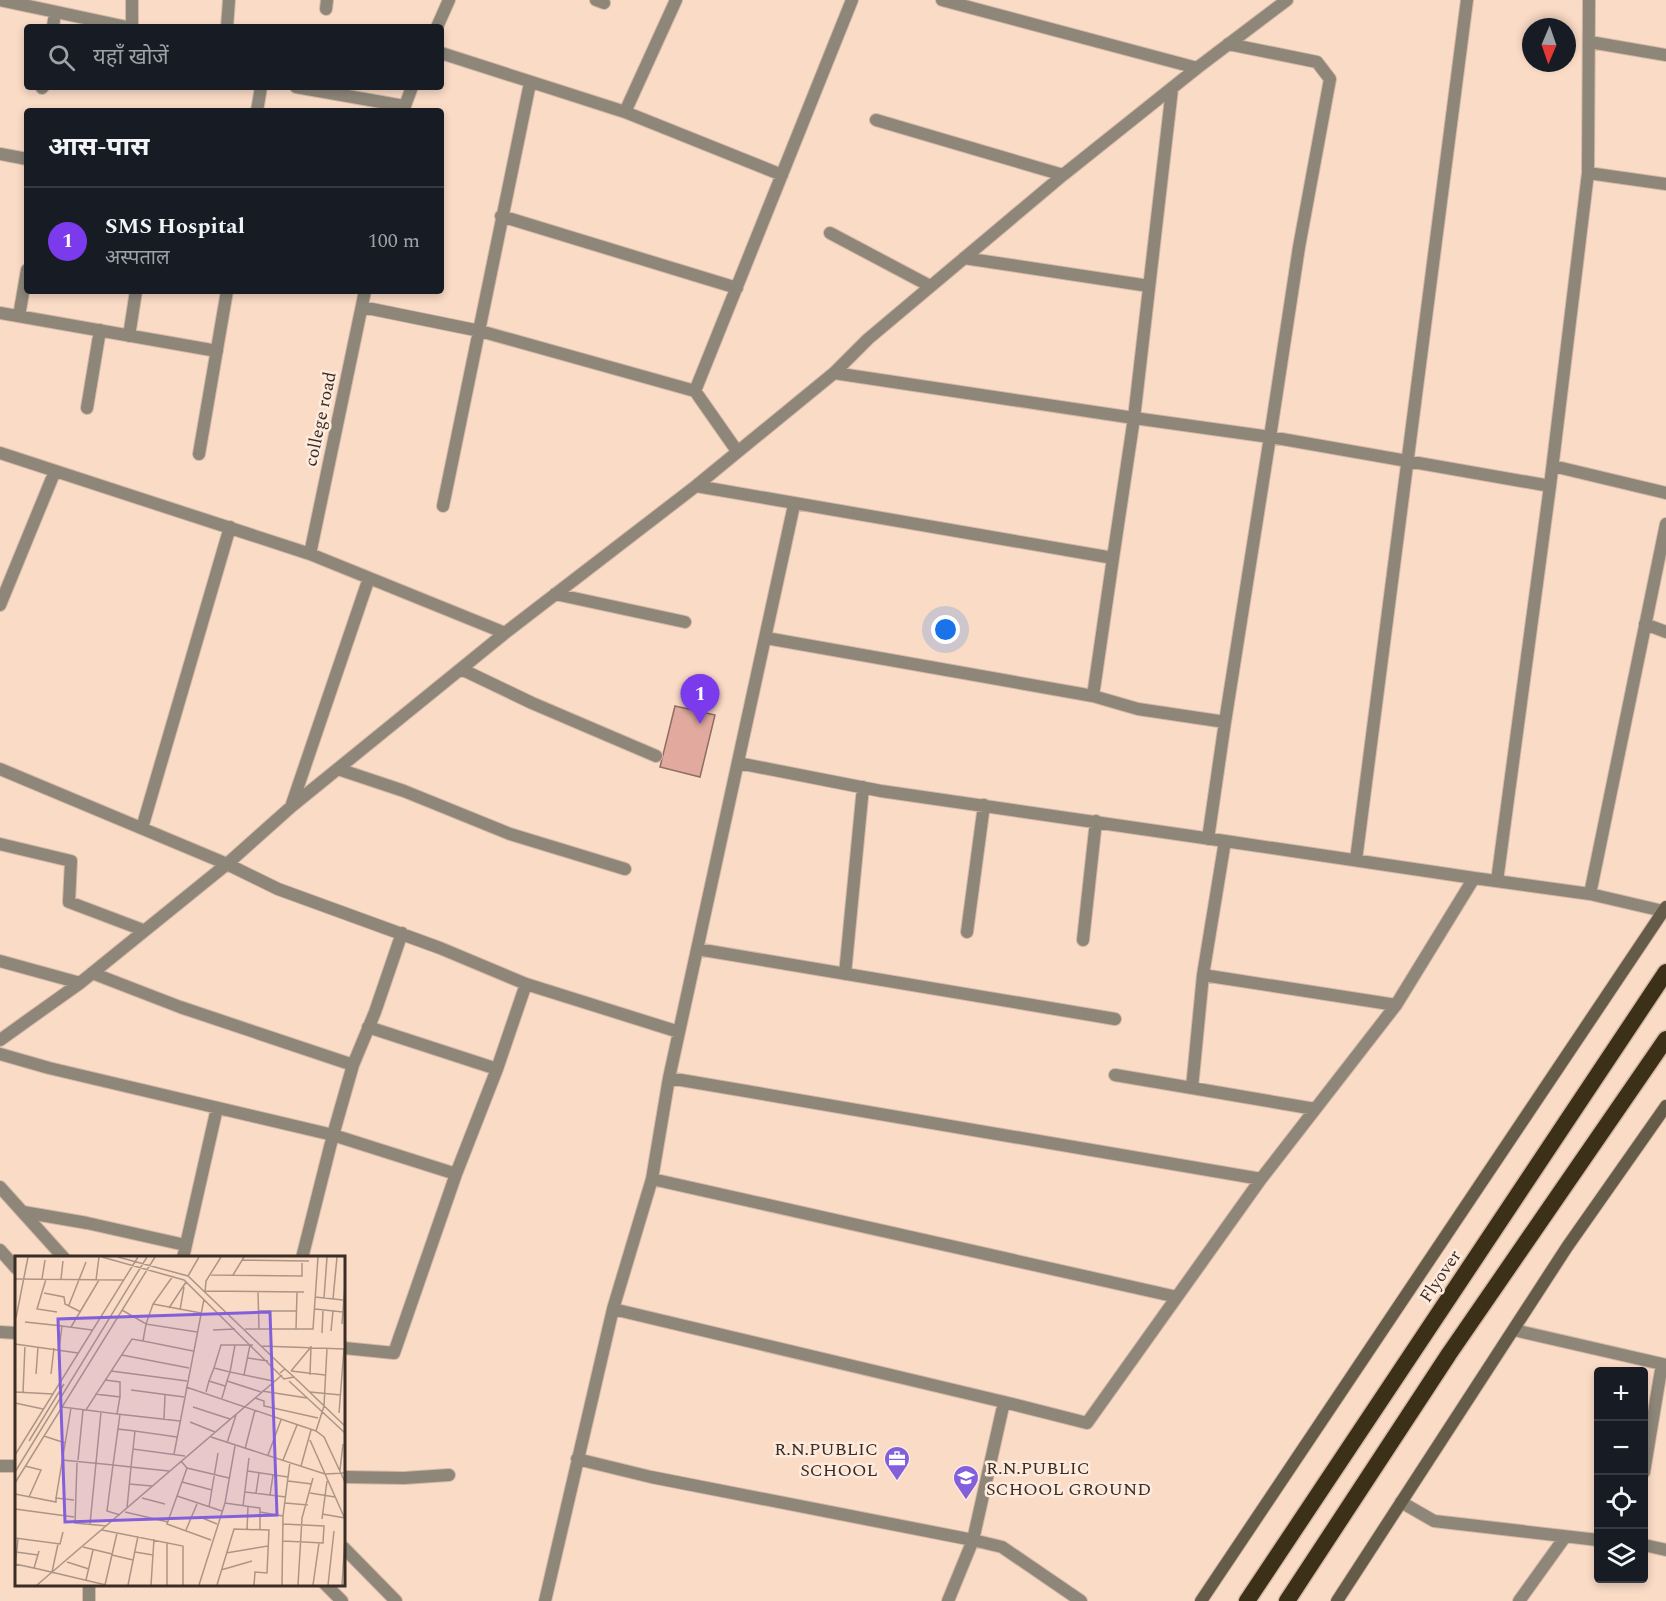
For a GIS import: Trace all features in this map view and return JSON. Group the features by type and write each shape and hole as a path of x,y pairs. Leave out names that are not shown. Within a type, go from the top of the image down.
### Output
{"highway":[{"name":"Flyover","path":"1247,1601 1666,972"},
{"path":"1287,1601 1449,1354 1666,1039"}],"main road":[{"path":"1201,1601 1664,909"},
{"path":"1338,1601 1567,1247 1666,1106"}],"street":[{"path":"0,0 114,24"},
{"path":"129,24 132,0"},
{"path":"227,24 229,0"},
{"path":"438,24 449,0"},
{"path":"625,112 676,0"},
{"path":"695,391 852,0"},
{"path":"942,0 1197,68"},
{"path":"0,1041 80,983 142,930 226,864 292,806 505,633 696,486 834,373 868,339 1063,175 1197,68 1287,0"},
{"path":"1356,860 1467,0"},
{"path":"1497,881 1553,466 1588,173 1589,0"},
{"path":"53,24 55,12"},
{"path":"1590,42 1666,55"},
{"path":"1208,838 1299,247 1330,79 1317,62 1228,44"},
{"path":"444,54 625,112 782,175"},
{"path":"443,506 530,83"},
{"path":"1093,696 1134,417 1172,89"},
{"path":"258,108 260,90"},
{"path":"311,90 404,108 411,90"},
{"path":"876,120 1063,175"},
{"path":"0,154 24,158"},
{"path":"1588,173 1666,184"},
{"path":"501,216 737,288"},
{"path":"830,234 930,286"},
{"path":"964,258 1149,286"},
{"path":"19,316 24,287"},
{"path":"129,336 136,294"},
{"path":"199,454 226,294"},
{"name":"college road","path":"310,554 364,294"},
{"path":"362,307 480,331 695,391 737,451"},
{"path":"0,313 217,351"},
{"path":"87,408 100,330"},
{"path":"834,373 1024,403 1270,437 1409,459 1550,486"},
{"path":"0,453 310,554 505,633"},
{"path":"1553,466 1666,493"},
{"path":"0,604 55,471"},
{"path":"696,486 794,505 1113,558"},
{"path":"544,1601 613,1310 652,1179 669,1078 794,505"},
{"path":"1590,894 1666,524"},
{"path":"142,828 230,527"},
{"path":"292,806 369,578"},
{"path":"555,594 685,622"},
{"path":"1645,624 1666,632"},
{"path":"766,638 1093,696 1138,709 1225,722"},
{"path":"461,669 532,703 656,756"},
{"path":"738,764 862,787 1590,894 1664,909"},
{"path":"0,769 226,864 278,890 402,933 526,984 679,1032"},
{"path":"338,769 404,791 510,834 626,869"},
{"path":"845,974 862,787"},
{"path":"967,932 984,805"},
{"path":"1083,940 1096,821"},
{"path":"1192,1088 1203,975 1225,841"},
{"path":"0,843 71,861 69,902 142,930"},
{"path":"613,1310 1087,1423 1261,1179 1396,1005 1474,878"},
{"path":"302,1256 353,1065 402,933"},
{"path":"697,949 1115,1019"},
{"path":"0,961 80,983"},
{"path":"92,973 180,1007 353,1065"},
{"path":"1203,975 1396,1005"},
{"path":"345,1348 394,1353 456,1174 497,1069 526,984"},
{"path":"368,1028 497,1069"},
{"path":"0,1054 49,1068 333,1135 456,1174"},
{"path":"1115,1075 1314,1109"},
{"path":"669,1078 1261,1179"},
{"path":"23,1212 87,1223 184,1251 217,1108"},
{"path":"652,1179 1177,1297"},
{"path":"0,1187 63,1256"},
{"path":"0,1250 15,1267"},
{"path":"1514,1330 1664,1365 1648,1451"},
{"path":"0,1332 15,1333"},
{"path":"948,1601 973,1540 1004,1402"},
{"path":"577,1459 651,1477 1002,1546 1081,1601"},
{"path":"345,1477 404,1479 449,1475"},
{"path":"1401,1502 1434,1521 1594,1540"},
{"path":"1519,1601 1566,1537"},
{"path":"1648,1546 1666,1550"},
{"path":"345,1549 396,1601"},
{"path":"327,1586 342,1601"}],"building":[{"path":"675,706 715,715 700,777 660,767"}],"place":[{"name":"SMS Hospital","path":"700,724"},
{"name":"R.N.PUBLIC SCHOOL","path":"897,1482"},
{"name":"R.N.PUBLIC SCHOOL GROUND","path":"966,1501"}]}
